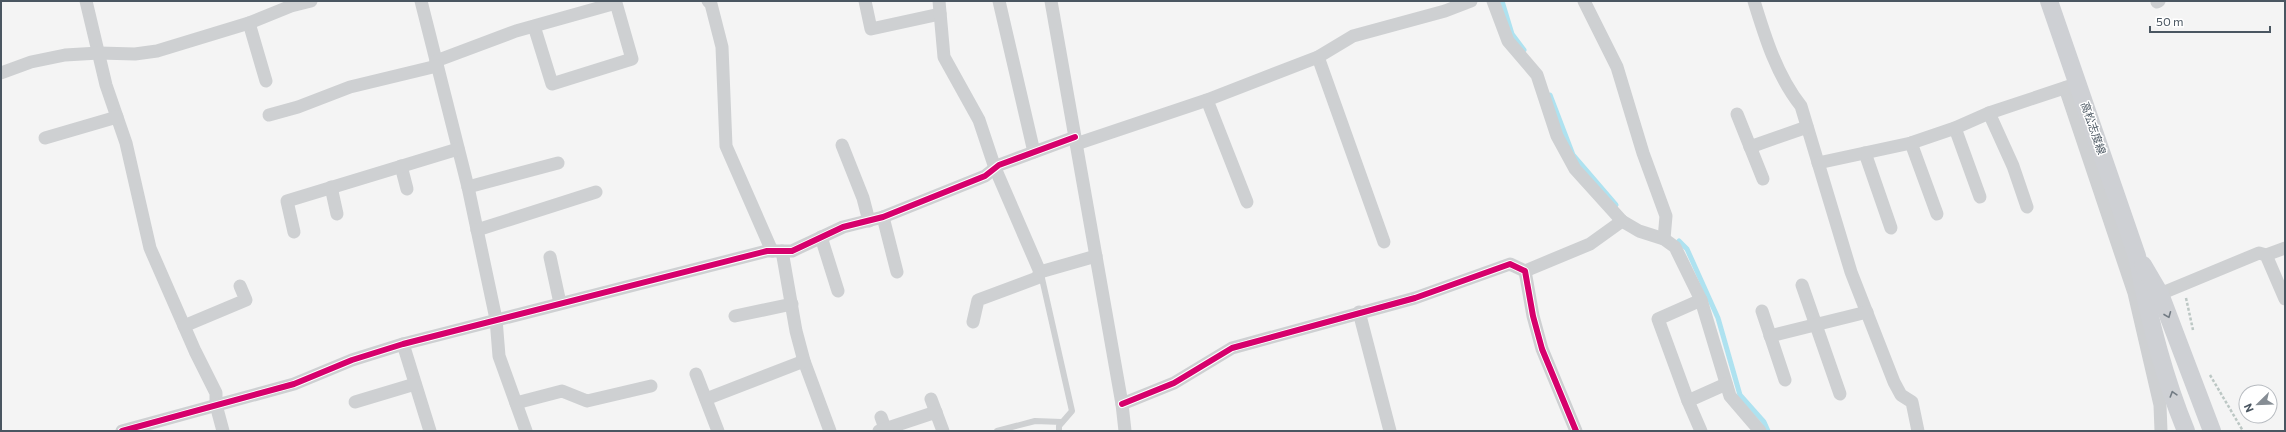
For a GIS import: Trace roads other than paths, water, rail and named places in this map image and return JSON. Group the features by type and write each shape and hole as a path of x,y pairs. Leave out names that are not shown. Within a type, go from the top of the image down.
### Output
{"main road":[{"name":"高松志度線","path":"2049,1 2072,86 2137,256 2160,294 2212,431"},
{"name":"高松志度線","path":"2137,256 2144,295 2156,342 2186,431"}],"street":[{"path":"86,1 106,85 126,143 150,248 184,326 216,393 216,405 223,431"},
{"path":"1,73 31,62 65,55 99,53 135,54 157,51 249,23 291,6 311,1"},
{"path":"421,1 468,187 496,319 499,356 526,431"},
{"path":"708,1 711,4 722,47 726,146 777,251 792,304 804,360 830,431"},
{"path":"866,1 871,29 939,7 944,57 979,120 995,168 1040,272"},
{"path":"999,1 1034,152"},
{"path":"1051,1 1122,404 1125,431"},
{"path":"122,431 294,384 352,360 403,344 496,319 777,251 792,251 843,227 883,217 985,176 995,168 1034,152 1207,100 1318,57 1353,36 1445,11 1471,1"},
{"path":"1494,1 1508,41 1537,75 1557,136 1567,157 1622,221 1639,230 1664,239 1675,247 1701,300 1730,396 1760,431"},
{"path":"1584,1 1617,67 1643,154 1666,216 1664,239"},
{"path":"1754,1 1762,27 1785,82 1800,106 1851,272 1894,382 1901,396 1912,402 1918,431"},
{"path":"269,115 298,107 350,87 436,64 534,26 616,3 632,58 552,84 534,26"},
{"path":"249,23 266,81"},
{"path":"1318,57 1384,242"},
{"path":"1818,164 1911,143 1955,128 1989,113 2072,86 2134,293 2160,405 2161,431"},
{"path":"1207,100 1247,202"},
{"path":"1989,113 2013,166 2027,207"},
{"path":"1737,114 1763,179"},
{"path":"45,138 117,117"},
{"path":"1750,147 1807,127"},
{"path":"1955,128 1980,196"},
{"path":"1911,143 1937,214"},
{"path":"842,145 863,198 869,221"},
{"path":"294,232 287,201 458,149"},
{"path":"1864,153 1891,228"},
{"path":"468,187 558,163"},
{"path":"401,166 407,189"},
{"path":"330,188 337,214"},
{"path":"477,230 596,192"},
{"path":"883,217 897,272"},
{"path":"1122,404 1174,383 1232,348 1359,312 1415,298 1510,264 1525,271 1590,244 1622,221"},
{"path":"821,237 838,291"},
{"path":"2160,294 2259,253 2266,255 2285,248"},
{"path":"2266,255 2285,299"},
{"path":"973,322 978,300 1037,278 1040,272 1096,256"},
{"path":"550,257 560,303"},
{"path":"1525,271 1542,349 1576,431"},
{"path":"1802,285 1817,324 1840,394"},
{"path":"184,326 246,300 240,286"},
{"path":"1701,300 1658,319 1688,401 1701,431"},
{"path":"735,316 792,304"},
{"path":"1762,311 1784,380"},
{"path":"1359,312 1390,431"},
{"path":"1770,336 1867,312"},
{"path":"403,344 430,431"},
{"path":"706,399 804,360"},
{"path":"696,374 718,431"},
{"path":"355,402 415,384"},
{"path":"1688,401 1726,384"},
{"path":"516,403 562,391 588,402 651,386"},
{"path":"931,399 943,431"},
{"path":"883,427 936,412"}],"lane":[{"path":"1040,272 1072,411 1059,426 1059,431"},
{"path":"997,431 1036,421 1062,422"}],"waterway":[{"path":"1502,1 1512,34 1524,50"},
{"path":"1550,95 1573,155 1616,205"},
{"path":"1679,241 1687,249 1718,318 1740,395 1764,422 1768,431"}]}
